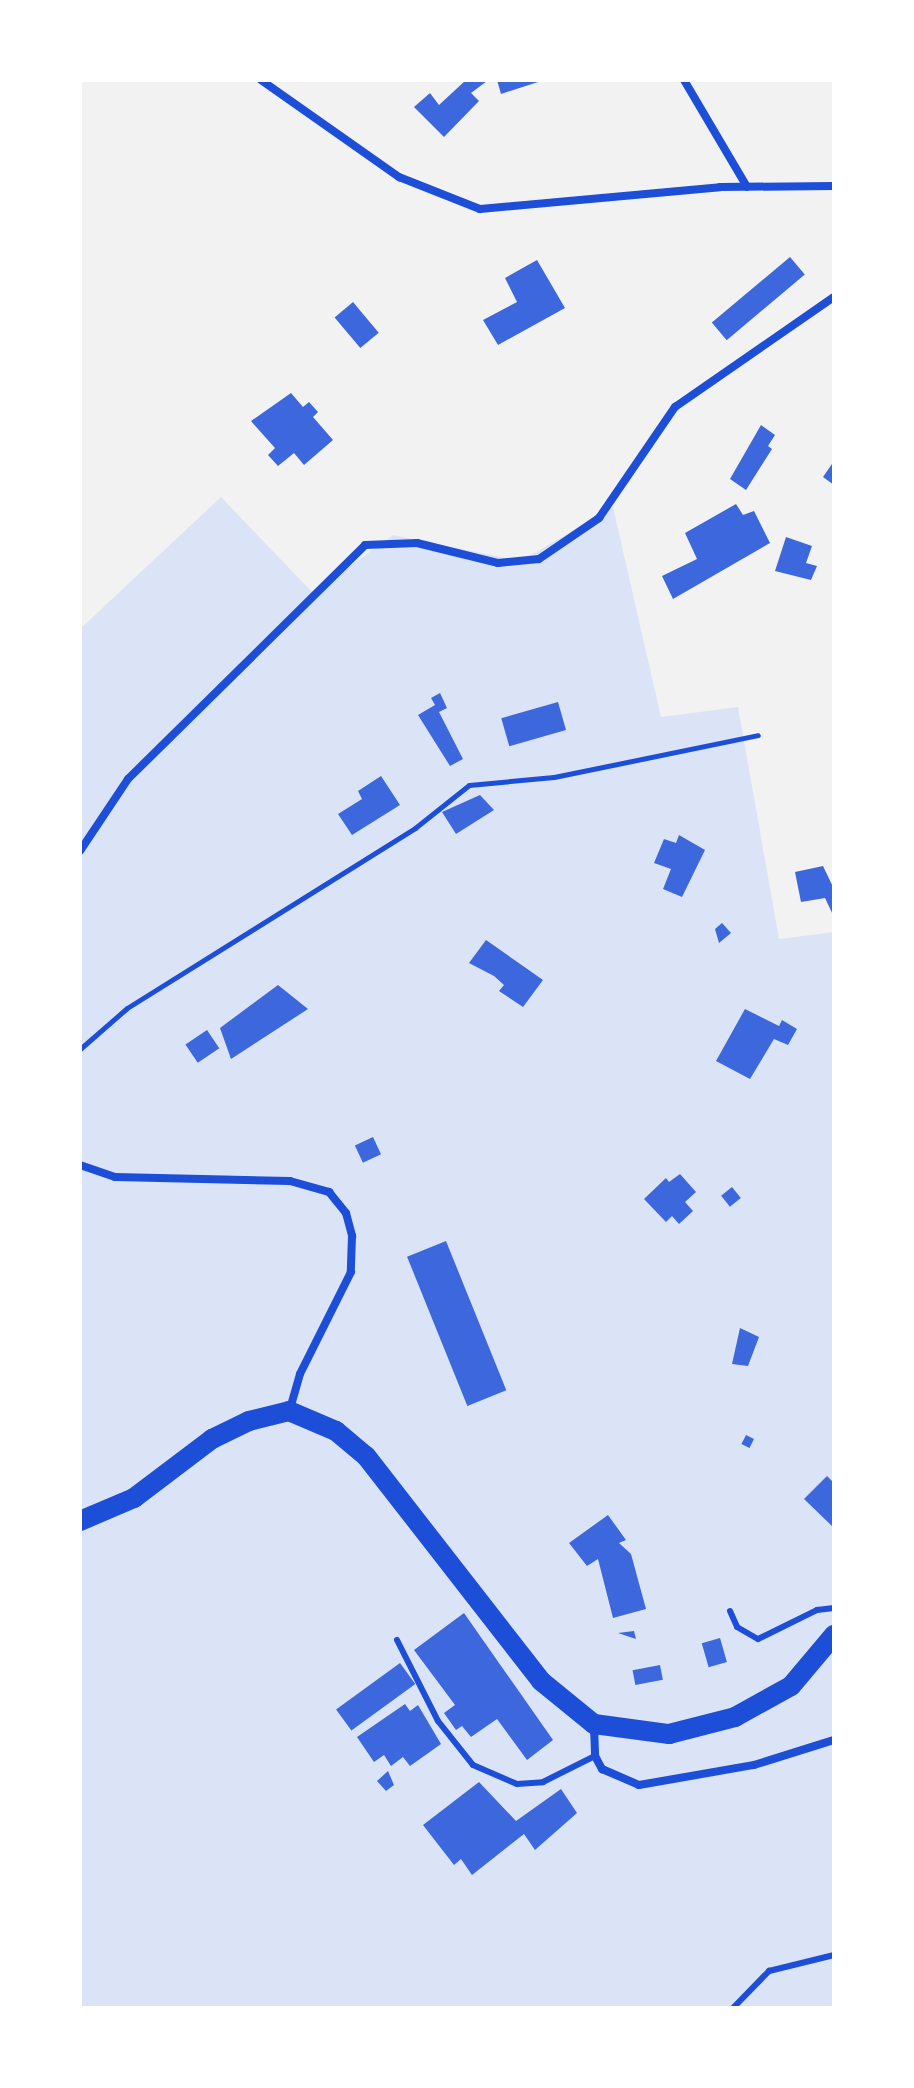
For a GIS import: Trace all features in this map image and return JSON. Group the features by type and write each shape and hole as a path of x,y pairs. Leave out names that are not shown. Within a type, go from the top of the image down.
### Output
{"main road":[{"path":"80,1521 134,1498 212,1439 249,1421 289,1411 336,1431 366,1456 541,1681 594,1724 669,1734 735,1717 791,1686 834,1635"}],"street":[{"path":"261,80 399,177 480,209 747,187 834,186"},
{"path":"684,80 747,187"},
{"path":"80,851 128,779 365,545 417,543 498,563 539,559 599,518 675,407 834,297"},
{"path":"80,1165 115,1177 290,1181 329,1192 346,1213 352,1236 351,1272 300,1374 289,1411"},
{"path":"594,1724 595,1756 614,1778 639,1785 754,1765 834,1740"}],"lane":[{"path":"730,1611 737,1627 758,1639 817,1610 834,1608"},
{"path":"397,1640 438,1721 473,1765 517,1784 543,1782 595,1756"},
{"path":"733,2008 769,1971 834,1955"}],"path":[{"path":"80,1049 127,1008 415,828 469,785 584,771 758,735"}],"shaded area":[{"path":"221,497 313,593 393,535 521,561 613,507 661,717 738,707 779,939 834,932 834,2008 80,2008 80,629"}],"building":[{"path":"466,80 487,81 471,93 479,101 444,137 414,107 430,93 439,105"},
{"path":"497,80 541,80 541,81 501,94"},
{"path":"790,257 805,275 727,340 712,323"},
{"path":"537,260 565,308 498,345 483,320 517,302 505,278"},
{"path":"353,302 379,333 360,348 335,317"},
{"path":"291,393 303,407 309,402 318,412 313,417 333,440 304,465 294,453 278,466 268,455 275,448 251,421"},
{"path":"761,425 775,435 768,446 772,449 746,490 730,479"},
{"path":"834,461 834,485 823,477"},
{"path":"736,504 743,515 754,511 770,543 673,599 662,576 697,559 685,533"},
{"path":"786,537 812,546 806,563 817,566 811,580 775,571"},
{"path":"440,693 447,708 439,712 463,759 450,766 418,715 435,705 431,698"},
{"path":"558,702 566,730 509,746 501,718"},
{"path":"381,776 400,805 352,835 338,814 362,799 358,791"},
{"path":"480,795 494,810 456,834 442,812"},
{"path":"679,835 705,850 682,897 663,889 671,869 654,863 664,839 676,843"},
{"path":"823,866 834,889 834,917 825,898 801,902 795,872"},
{"path":"722,923 731,933 719,943 715,929"},
{"path":"486,940 543,980 523,1007 499,991 504,985 494,976 469,963"},
{"path":"278,985 308,1009 231,1059 220,1028"},
{"path":"745,1009 779,1026 782,1020 797,1029 788,1045 774,1039 750,1079 716,1061"},
{"path":"207,1030 219,1048 198,1063 185,1045"},
{"path":"373,1137 381,1154 363,1163 355,1145"},
{"path":"680,1174 696,1192 685,1202 693,1211 679,1224 672,1216 666,1222 644,1199 666,1178 669,1182"},
{"path":"732,1187 741,1198 730,1207 721,1196"},
{"path":"446,1241 506,1390 467,1406 407,1257"},
{"path":"740,1328 759,1337 748,1366 732,1364"},
{"path":"746,1435 754,1439 749,1448 741,1444"},
{"path":"827,1476 834,1483 832,1526 804,1499"},
{"path":"608,1515 626,1540 619,1543 631,1554 646,1609 613,1618 598,1559 587,1566 569,1543"},
{"path":"464,1613 553,1740 527,1760 497,1719 471,1737 462,1726 456,1730 444,1713 455,1705 414,1650"},
{"path":"634,1631 636,1639 618,1633"},
{"path":"720,1638 727,1662 709,1667 702,1643"},
{"path":"400,1663 415,1684 351,1730 336,1709"},
{"path":"660,1665 663,1680 635,1685 633,1670"},
{"path":"405,1704 410,1711 418,1705 441,1744 410,1766 403,1757 391,1766 384,1755 374,1762 357,1737"},
{"path":"388,1771 394,1785 386,1791 377,1781"},
{"path":"479,1782 516,1821 561,1789 577,1813 535,1850 524,1834 472,1875 461,1859 454,1865 423,1825"}]}
